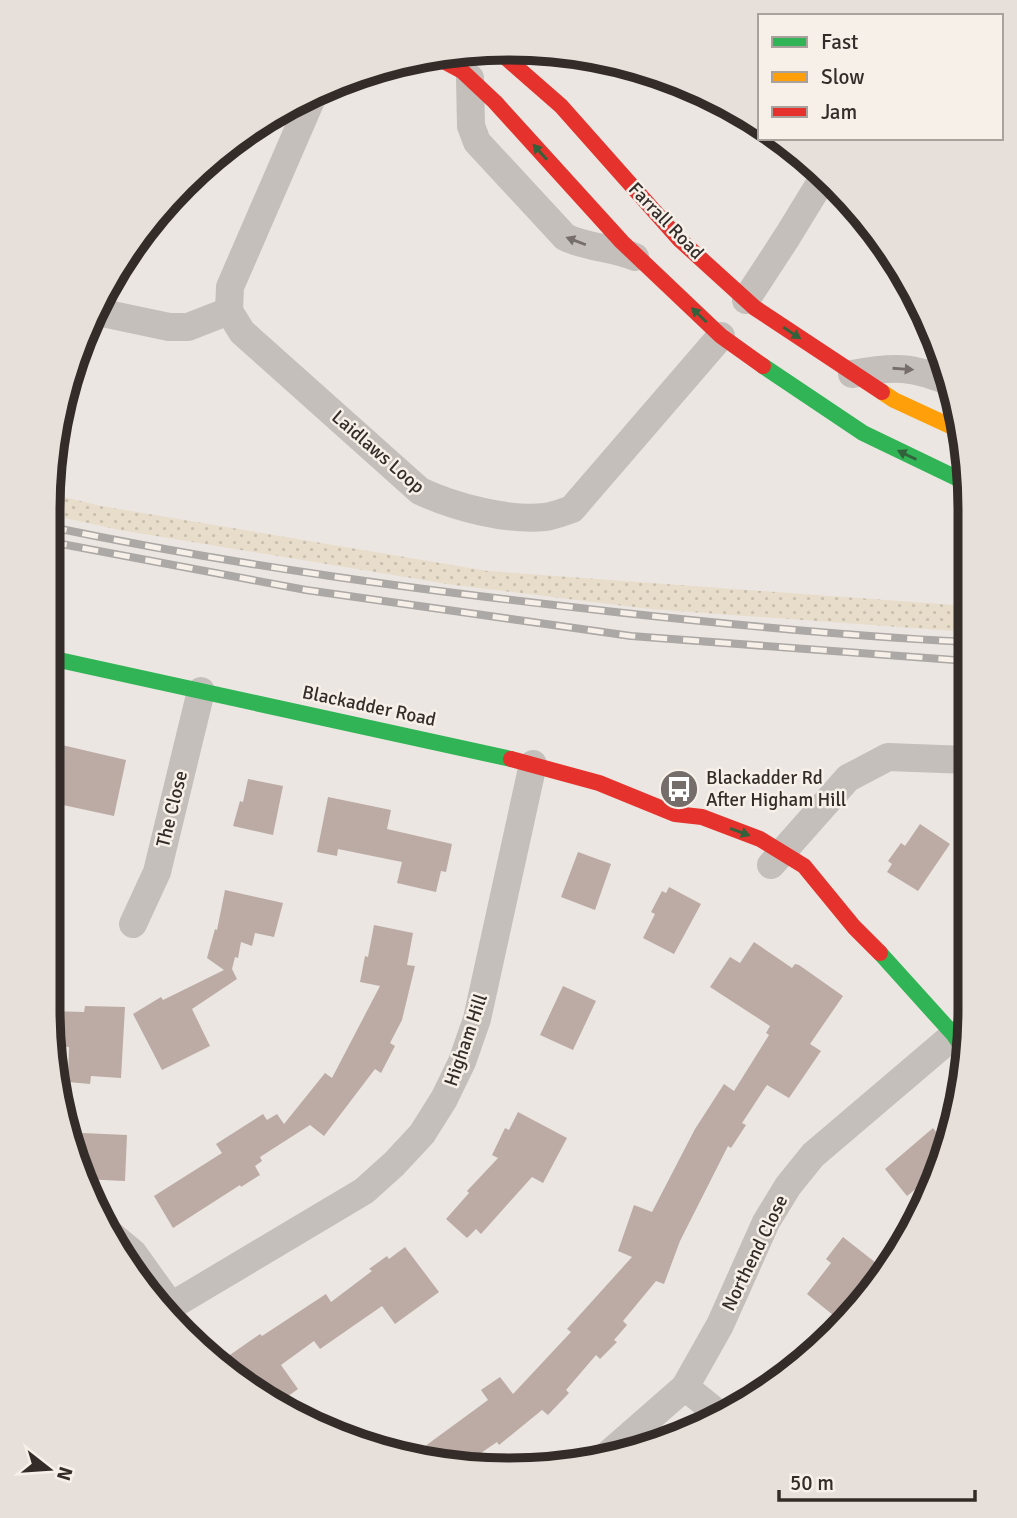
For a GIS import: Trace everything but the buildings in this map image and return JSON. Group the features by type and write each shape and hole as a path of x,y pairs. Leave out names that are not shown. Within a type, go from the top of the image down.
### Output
{"main road":[{"name":"Farrall Road","path":"509,60 561,106 679,239 746,299 852,374 894,400 950,426"},
{"path":"448,63 462,71 495,102 641,260 721,336 863,433 957,478"},
{"name":"Blackadder Road","path":"60,660 533,764 599,783 675,814 702,817 760,839 772,863 804,866 854,927 885,958 957,1040"},
{"name":"Blackadder Road","path":"675,814 694,833"},
{"name":"Blackadder Road","path":"814,905 824,914 854,927"}],"street":[{"path":"470,78 471,126 477,142 565,237 588,246 620,251 641,260"},
{"path":"104,314 169,327 188,327 229,311 230,287 308,107"},
{"path":"746,299 819,185"},
{"name":"Laidlaws Loop","path":"229,311 242,332 420,491 443,502 519,518 547,517 572,509 721,336"},
{"path":"852,374 894,368 914,369 938,378"},
{"name":"The Close","path":"134,924 157,872 201,691"},
{"path":"772,863 848,778 888,757 958,760"},
{"name":"Higham Hill","path":"171,1306 364,1191 422,1134 444,1099 462,1062 477,1019 533,764"},
{"name":"Northend Close","path":"619,1444 685,1387 720,1325 766,1222 788,1186 813,1155 956,1047"},
{"name":"Higham Hill","path":"130,1250 152,1283"},
{"path":"685,1387 712,1409"}],"sand":[{"path":"60,496 101,506 488,571 958,605 958,631 650,609 454,585 120,530 60,517"}],"railway":[{"path":"60,529 191,554 473,595 747,626 958,641"},
{"path":"60,544 306,590 631,636 958,660"}],"traffic: fast":[{"path":"763,366 863,433 957,478"},
{"path":"60,660 511,759"},
{"path":"880,953 957,1039"}],"traffic: slow":[{"path":"882,392 950,426"}],"traffic: jam":[{"path":"509,60 561,106 679,239 755,308 882,392"},
{"path":"448,63 462,71 495,102 622,242 721,336 763,366"},
{"path":"511,759 599,783 675,814 702,817 760,839 804,866 854,927 880,953"}],"place":[{"name":"Blackadder Rd After Higham Hill","path":"679,789"}]}
